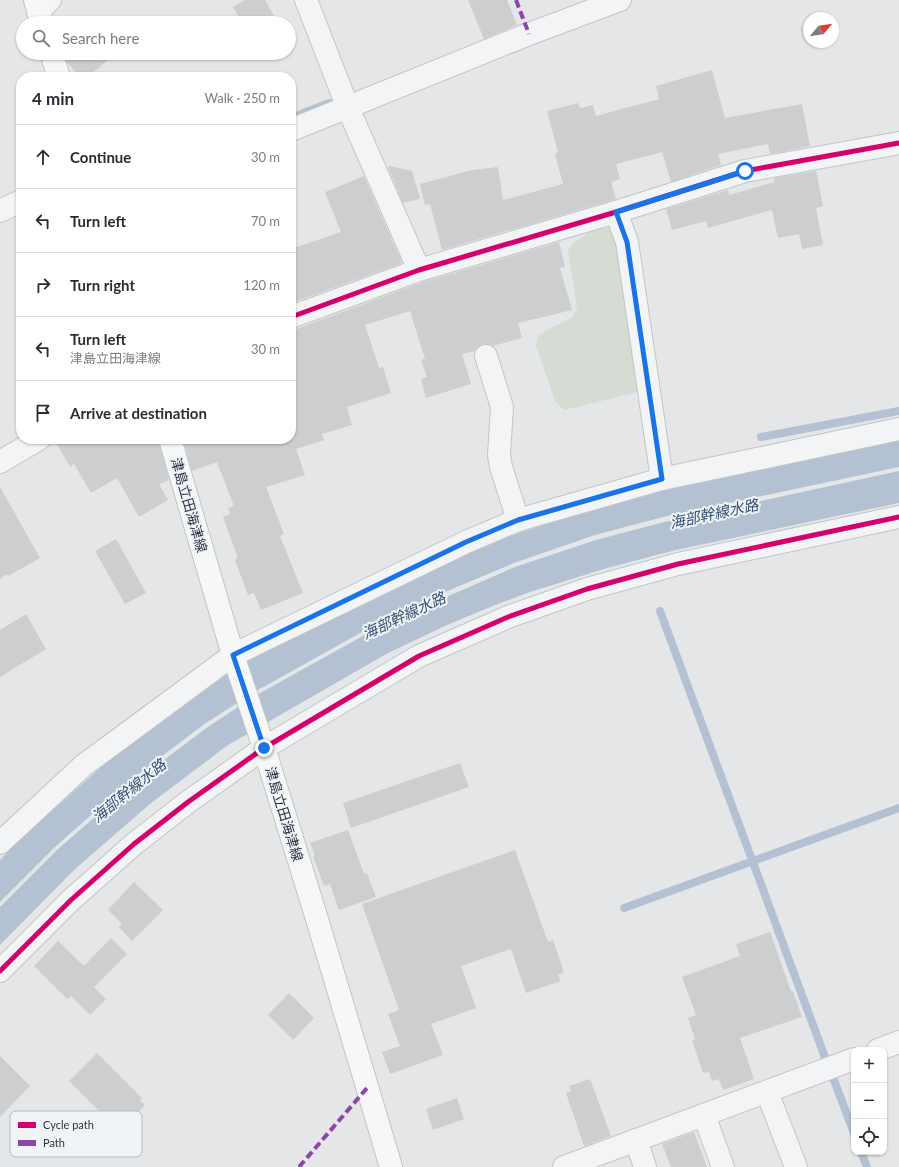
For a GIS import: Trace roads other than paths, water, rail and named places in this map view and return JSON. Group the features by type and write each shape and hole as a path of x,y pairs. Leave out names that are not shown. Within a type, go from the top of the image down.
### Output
{"main road":[{"path":"53,60 57,72"},
{"name":"津島立田海津線","path":"171,444 233,655 317,919 391,1167"}],"street":[{"path":"306,0 348,108 419,270"},
{"path":"296,128 529,34 620,0"},
{"path":"296,315 419,270 616,212 745,171 899,143"},
{"path":"0,211 16,203"},
{"path":"616,212 627,242 662,479"},
{"path":"486,356 502,407 499,455 501,467 518,520"},
{"path":"0,843 84,765 233,655 466,542 518,520 662,479 899,429"},
{"path":"0,462 31,444"},
{"path":"0,971 71,900 134,844 188,802 261,740 419,656 508,617 587,589 678,564 899,517"},
{"path":"886,1047 899,1042"},
{"path":"564,1167 851,1060"},
{"path":"767,1092 796,1167"},
{"path":"704,1115 723,1167"},
{"path":"636,1140 646,1167"}],"water":[{"path":"899,440 899,467 663,517 595,535 514,563 426,600 369,628 251,694 203,725 132,779 56,846 0,902 0,860 22,837 107,762 193,697 241,665 372,595 464,554 513,535 594,508 663,489"},
{"name":"海部幹線水路","path":"899,471 899,503 676,550 607,568 530,592 495,605 447,625 388,653 228,745 151,803 75,869 0,945 0,907 57,850 135,782 205,729 253,697 370,632 515,567 596,540 664,522"}],"waterway":[{"path":"296,116 329,103"},
{"path":"761,437 899,411"},
{"path":"660,611 826,1060"},
{"path":"624,908 899,808"},
{"path":"832,1075 851,1125"},
{"path":"862,1155 867,1167"}]}
